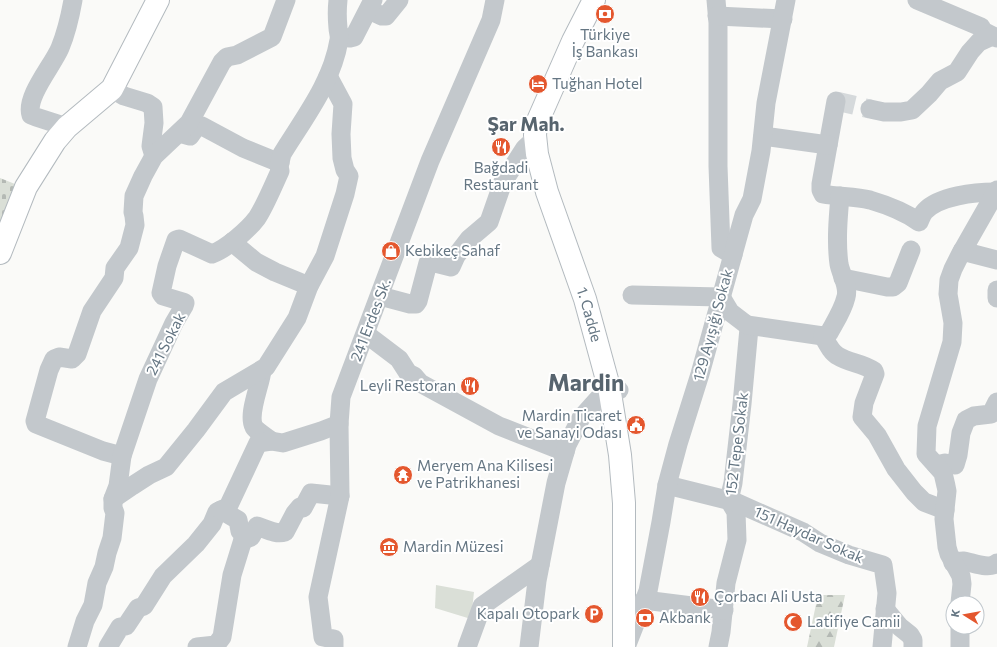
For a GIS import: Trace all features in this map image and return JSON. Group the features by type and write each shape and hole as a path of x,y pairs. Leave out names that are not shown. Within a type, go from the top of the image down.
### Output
{"main road":[{"path":"0,253 26,187 55,141 67,127 112,89 158,0"},
{"name":"1. Cadde","path":"594,0 573,41 536,125 535,140 536,154 546,192 585,299 614,391 624,503 625,647"}],"street":[{"path":"67,127 32,115 30,104 35,90 47,72 69,25 73,0"},
{"path":"122,456 103,451 62,436 36,424 35,421 49,370 54,359 59,356 72,359 76,356 92,311 114,278 115,268 129,248 135,225 133,212 134,196 154,156 189,123 222,62 227,57 237,55 272,37 286,0"},
{"name":"241 Sokak","path":"77,647 84,621 93,605 112,538 115,514 113,499 118,486 122,456 148,379 185,303 163,296 161,293 167,266 176,240 178,239 212,254 232,242 257,218 280,171 282,154 320,93 335,59 340,37 337,10 338,0"},
{"path":"340,37 354,37 371,5 382,16 386,16 399,0"},
{"name":"241 Erdes Sk.","path":"334,647 334,639 323,637 318,597 340,496 339,424 341,397 430,161 490,20 495,0"},
{"name":"129 Ayışığı Sokak","path":"625,647 648,591 667,485 744,216 752,199 761,152 766,103 786,0"},
{"path":"917,0 981,27 983,31 995,37"},
{"path":"733,255 721,248 718,166 717,8 783,19"},
{"path":"870,109 884,112 901,112 912,110 940,81 957,72 970,52 979,42 995,37"},
{"path":"113,499 149,475 166,467 224,392 266,367 297,318 308,286 325,256 345,194 349,176 345,170 342,158 341,134 343,104 328,76"},
{"path":"112,89 124,96 147,103 153,107 154,123 151,146 154,156"},
{"path":"836,101 821,190 823,194 869,200 894,209 912,217 919,222 924,212 931,206 948,199 981,192 996,192"},
{"path":"180,133 190,136 197,126 202,126 243,148 280,163"},
{"path":"763,136 828,145"},
{"path":"380,296 410,304 416,304 428,263 431,262 451,267 456,256 469,239 489,222 503,182 525,148 535,140"},
{"path":"961,595 961,576 953,563 947,547 944,519 946,486 942,473 926,454 927,426 952,342 953,323 948,294 949,280 952,269 996,192"},
{"path":"632,295 721,297 730,312 748,325 823,336 829,333 842,310 847,296 847,289 840,265 837,238 840,196"},
{"path":"232,242 256,262 308,286"},
{"path":"843,278 893,287 898,283 910,250"},
{"path":"962,250 997,260"},
{"path":"997,290 997,298"},
{"name":"152 Tepe Sokak","path":"718,647 724,610 726,583 737,540 736,512 729,500 733,483 742,404 749,328 748,325"},
{"path":"366,334 399,359 408,373 427,387 499,426 565,452"},
{"path":"823,336 839,357 869,367 874,371 875,374 864,402 862,417 877,435 896,468 914,492 924,502 945,510"},
{"path":"262,370 252,416 254,427 271,441"},
{"path":"529,647 540,565 556,483 567,445 581,418 598,399 614,391"},
{"path":"936,465 945,463 955,465 961,433 966,420 974,416 991,414 997,402"},
{"path":"108,647 120,627 126,626 138,608 144,606 163,576 196,544 212,524 217,512 228,507 258,444 271,441 283,443 339,424"},
{"name":"151 Haydar Sokak","path":"667,485 729,500 803,532 820,543 849,555 883,566 887,592 885,608"},
{"path":"243,540 251,538 258,526 275,533 280,534 285,532 295,513 300,507 303,508 312,493 340,496"},
{"path":"197,647 217,646 222,637 232,574 245,533 240,531 238,520 221,510"},
{"path":"953,563 963,561 990,566 994,566 997,563"},
{"path":"467,647 482,606 540,565"},
{"path":"644,600 724,610"},
{"path":"882,647 885,608"},
{"path":"885,608 900,627 910,635 913,640 913,647"},
{"path":"960,635 960,647"}],"green space":[{"path":"0,178 21,187 0,240"},
{"path":"436,585 474,592 471,619 435,608"},
{"path":"818,595 845,595 834,647 807,647"}],"tunnel":[{"path":"836,101 870,109"}],"place":[{"name":"Türkiye İş Bankası","path":"605,14"},
{"name":"Tuğhan Hotel","path":"538,84"},
{"name":"Bağdadi Restaurant","path":"501,147"},
{"name":"Kebikeç Sahaf","path":"391,251"},
{"name":"Leyli Restoran","path":"470,386"},
{"name":"Mardin Ticaret ve Sanayi Odası","path":"636,425"},
{"name":"Meryem Ana Kilisesi ve Patrikhanesi","path":"403,475"},
{"name":"Mardin Müzesi","path":"389,547"},
{"name":"Çorbacı Ali Usta","path":"700,597"},
{"name":"Kapalı Otopark","path":"594,614"},
{"name":"Akbank","path":"645,618"},
{"name":"Latifiye Camii","path":"793,622"}],"district":[{"name":"Şar Mah.","path":"526,124"},
{"name":"Mardin","path":"586,383"}]}
